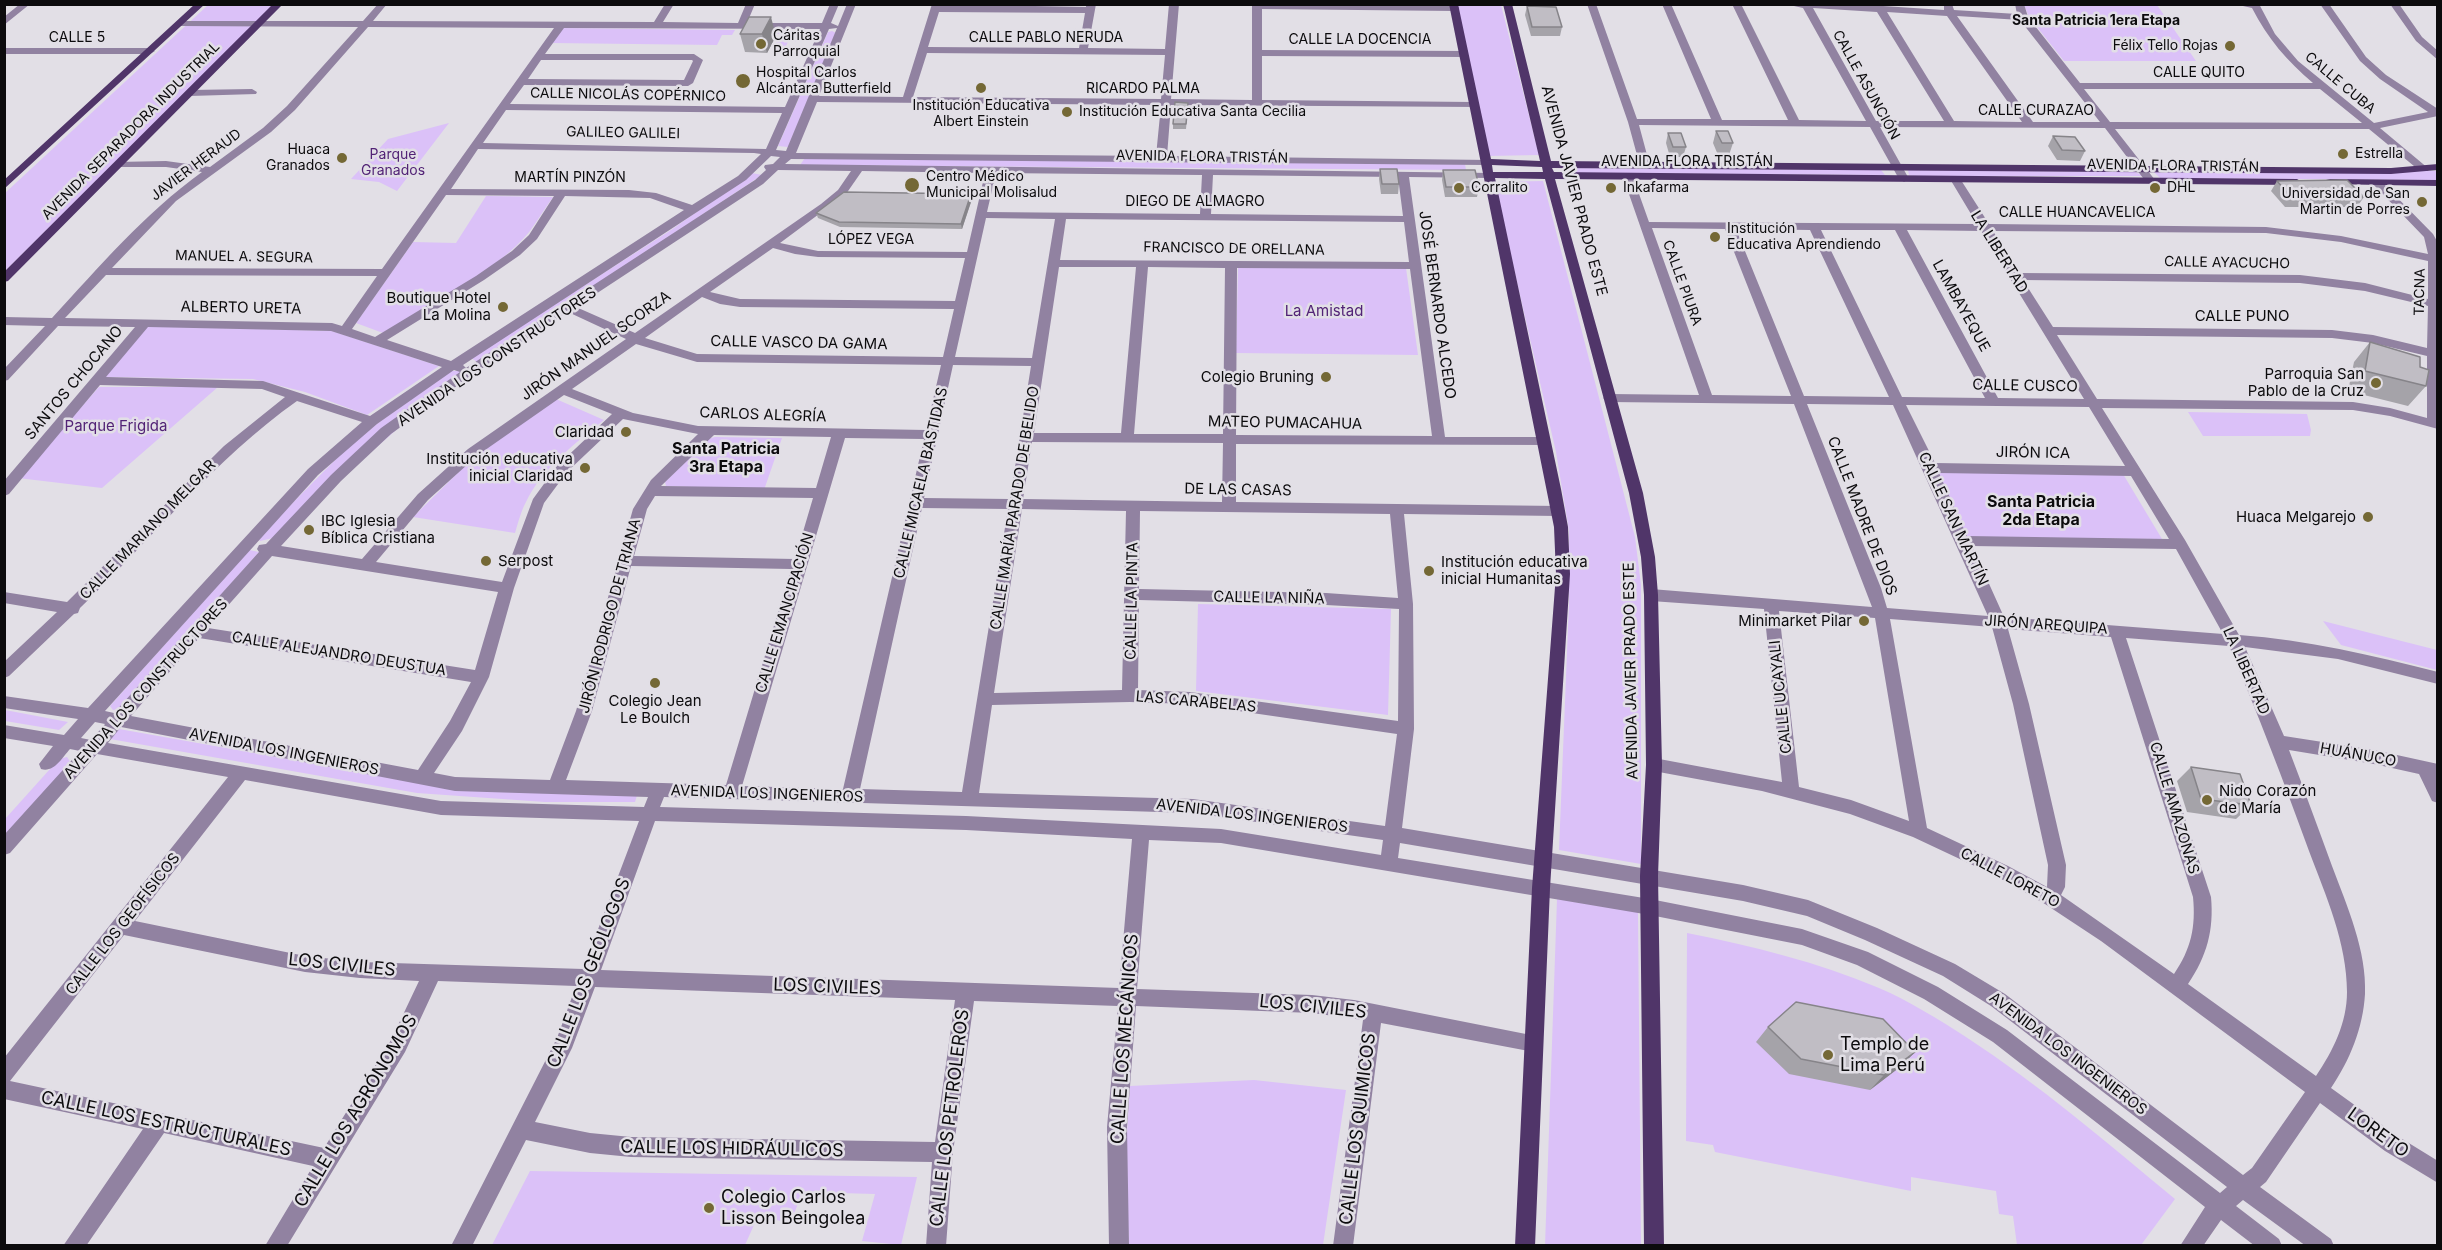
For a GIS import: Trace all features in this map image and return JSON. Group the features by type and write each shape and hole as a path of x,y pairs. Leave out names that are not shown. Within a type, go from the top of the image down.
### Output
{"main road":[{"path":"4,186 201,4"},
{"name":"AVENIDA SEPARADORA INDUSTRIAL","path":"4,279 279,4"},
{"name":"AVENIDA JAVIER PRADO ESTE","path":"1507,4 1548,170 1641,512 1651,595 1654,765 1649,876 1654,1245"},
{"path":"1453,6 1558,511 1563,574 1540,888 1525,1245"},
{"name":"AVENIDA FLORA TRISTÁN","path":"1486,169 1548,170 1645,166 2391,171 2438,167"},
{"name":"AVENIDA FLORA TRISTÁN","path":"1548,170 1628,177 2438,183"}],"street":[{"path":"4,22 26,4"},
{"name":"JAVIER HERAUD","path":"4,377 172,199 267,130 291,108 383,4"},
{"path":"657,25 669,4"},
{"path":"741,26 751,4"},
{"name":"AVENIDA LOS CONSTRUCTORES","path":"47,764 313,472 372,421 453,365 694,210 758,165 770,151 835,4"},
{"name":"AVENIDA LOS CONSTRUCTORES","path":"4,848 269,550 336,478 386,431 468,372 569,308 759,182 776,168 790,154 852,4"},
{"path":"1161,160 1174,4"},
{"path":"1591,4 1633,122 1645,166"},
{"path":"1666,4 1718,123"},
{"path":"1736,4 1795,123"},
{"path":"1789,4 1949,9 2023,17"},
{"path":"2019,4 2023,17 2150,180"},
{"path":"2238,4 2254,5"},
{"path":"2324,4 2363,59 2383,77 2437,113"},
{"path":"2394,4 2420,39 2438,57"},
{"path":"1257,103 1257,5 1453,6"},
{"name":"CALLE ASUNCIÓN","path":"1806,5 1904,179"},
{"name":"CALLE CUBA","path":"2254,5 2276,42 2320,86 2424,169"},
{"path":"906,100 936,7 1090,7 1083,51"},
{"path":"1877,7 1952,124"},
{"path":"1949,9 2029,124"},
{"path":"181,23 843,26"},
{"path":"345,330 561,25"},
{"name":"CALLE PABLO NERUDA","path":"922,50 1170,52"},
{"name":"CALLE 5","path":"4,51 150,51"},
{"name":"CALLE LA DOCENCIA","path":"1257,53 1463,54"},
{"path":"519,82 685,87 697,58 537,57"},
{"name":"CALLE QUITO","path":"2077,86 2320,86"},
{"path":"190,93 252,92"},
{"name":"RICARDO PALMA","path":"814,99 1473,105"},
{"name":"CALLE NICOLÁS COPÉRNICO","path":"502,107 789,110"},
{"name":"CALLE CURAZAO","path":"1633,122 2372,126 2437,113"},
{"name":"GALILEO GALILEI","path":"476,146 770,151"},
{"name":"AVENIDA FLORA TRISTÁN","path":"770,151 803,157 1161,160 1486,169"},
{"path":"120,164 166,164 210,170"},
{"name":"AVENIDA FLORA TRISTÁN","path":"758,165 776,168 1403,174 1486,169"},
{"name":"JIRÓN MANUEL SCORZA","path":"365,565 423,497 445,476 505,428 564,390 825,206 842,192 858,169"},
{"name":"CALLE MICAELA BASTIDAS","path":"850,796 991,170"},
{"path":"1206,217 1208,171"},
{"name":"JOSÉ BERNARDO ALCEDO","path":"1403,174 1439,441"},
{"name":"CALLE PIURA","path":"1628,177 1707,399"},
{"name":"LA LIBERTAD","path":"1955,179 2136,471 2234,640 2278,742 2342,916 2354,970 2356,992 2351,1028 2336,1064 2259,1175 2218,1206 2190,1245"},
{"name":"TACNA","path":"2377,183 2429,236 2434,249 2435,425"},
{"name":"MARTÍN PINZÓN","path":"442,192 652,195 694,210"},
{"path":"377,341 480,278 516,252 533,237 561,193"},
{"name":"DIEGO DE ALMAGRO","path":"981,215 1409,219"},
{"name":"CALLE MARÍA PARADO DE BELIDO","path":"969,801 1061,216"},
{"name":"CALLE HUANCAVELICA","path":"1645,225 2276,231 2341,238 2435,259"},
{"name":"CALLE MADRE DE DIOS","path":"1729,225 1857,542 1881,612 1919,832"},
{"name":"CALLE SAN MARTÍN","path":"1814,226 1930,468 1998,621 2021,704 2057,865 2056,886 2051,898"},
{"name":"LAMBAYEQUE","path":"1899,226 1994,402"},
{"name":"LÓPEZ VEGA","path":"772,244 795,251 818,254 971,255"},
{"name":"FRANCISCO DE ORELLANA","path":"1053,263 1415,266"},
{"path":"1127,438 1142,264"},
{"path":"1228,507 1231,264"},
{"name":"MANUEL A. SEGURA","path":"103,271 385,273"},
{"name":"CALLE AYACUCHO","path":"2014,276 2300,279 2365,288 2436,304"},
{"path":"702,293 720,300 740,303 960,305"},
{"name":"CALLE VASCO DA GAMA","path":"569,308 636,339 677,354 713,359 1038,362"},
{"name":"ALBERTO URETA","path":"4,321 285,324 332,327 453,365 468,372"},
{"name":"SANTOS CHOCANO","path":"4,491 145,323"},
{"name":"CALLE PUNO","path":"2048,331 2332,334 2373,339 2434,354"},
{"path":"96,381 263,385 372,421"},
{"name":"CARLOS ALEGRÍA","path":"564,390 620,414 709,432 932,435"},
{"name":"CALLE MARIANO MELGAR","path":"4,672 73,609 223,452 267,415 297,395"},
{"name":"CALLE CUSCO","path":"1609,398 2353,406 2390,412 2435,425"},
{"path":"422,778 456,726 481,677 507,588 538,502 562,469 620,414"},
{"name":"JIRÓN RODRIGO DE TRIANA","path":"555,787 584,711 638,515 650,491 709,432"},
{"name":"CALLE EMANCIPACIÓN","path":"732,793 839,434"},
{"name":"MATEO PUMACAHUA","path":"1026,437 1543,442"},
{"name":"JIRÓN ICA","path":"1930,468 2136,471"},
{"path":"650,491 821,493"},
{"name":"DE LAS CASAS","path":"917,503 1558,511"},
{"name":"CALLE LA PINTA","path":"1130,696 1133,506"},
{"path":"1389,862 1406,729 1406,604 1396,509"},
{"path":"1964,541 2180,544"},
{"path":"244,546 507,588"},
{"path":"625,561 800,564"},
{"name":"CALLE LA NIÑA","path":"1132,594 1326,599 1406,604"},
{"name":"JIRÓN AREQUIPA","path":"1651,595 2234,640 2338,653 2438,678"},
{"path":"4,597 73,609"},
{"name":"CALLE UCAYALI","path":"1771,604 1791,790"},
{"name":"CALLE AMAZONAS","path":"2116,630 2202,897 2204,920 2200,948 2177,985"},
{"name":"CALLE ALEJANDRO DEUSTUA","path":"196,632 481,677"},
{"name":"LAS CARABELAS","path":"985,699 1130,696 1190,698 1406,729"},
{"name":"AVENIDA LOS INGENIEROS","path":"4,702 117,720 455,784 1193,806 1543,858 1743,893 1808,908 1949,970 1998,999 2244,1188 2324,1245"},
{"name":"AVENIDA LOS INGENIEROS","path":"4,731 441,808 966,823 1221,836 1650,907 1802,937 1862,958 1931,993 2000,1036 2218,1206 2272,1245"},
{"name":"HUÁNUCO","path":"2278,742 2431,770"},
{"name":"CALLE LORETO","path":"1654,765 1791,790 1851,807 1919,832 1986,863 2051,898 2177,985 2320,1090"},
{"path":"2431,770 2438,796"},
{"name":"CALLE LOS GEOFÍSICOS","path":"4,1074 240,774"},
{"name":"CALLE LOS GEÓLOGOS","path":"461,1245 565,1042 658,791"},
{"name":"CALLE LOS MECÁNICOS","path":"1119,1245 1117,1127 1141,832"},
{"name":"LOS CIVILES","path":"122,926 326,967 432,974 1300,1003 1373,1013 1534,1043"},
{"name":"CALLE LOS AGRÓNOMOS","path":"275,1245 398,1046 432,974"},
{"name":"CALLE LOS PETROLEROS","path":"936,1245 944,1152 966,992"},
{"name":"CALLE LOS QUIMICOS","path":"1342,1245 1373,1013"},
{"name":"CALLE LOS ESTRUCTURALES","path":"4,1089 328,1159"},
{"name":"LORETO","path":"2320,1090 2392,1144 2438,1173"},
{"path":"73,1245 160,1122"},
{"name":"CALLE LOS HIDRÁULICOS","path":"522,1129 590,1143 631,1147 944,1152"}],"green space":[{"path":"208,5 273,5 5,271 5,193"},
{"path":"1457,5 1501,5 1539,155 1488,156"},
{"path":"2024,5 2157,5 2196,61 2064,61 2029,17"},
{"path":"563,28 735,30 732,35 722,35 717,45 552,43"},
{"path":"755,31 815,31 810,42 788,42 783,52 772,52 780,34 754,34"},
{"path":"828,32 836,33 788,147 778,146"},
{"name":"Parque Granados","path":"449,123 397,191 379,182 351,179 388,139"},
{"path":"805,158 1465,164 1466,170 800,165"},
{"path":"1565,168 1881,170 1885,175 1567,173"},
{"path":"1908,170 2135,172 2144,176 1913,176 1909,175"},
{"path":"2437,171 2438,180 2160,178 2154,172"},
{"path":"752,173 762,175 479,363 471,358 671,230"},
{"path":"1543,181 1635,537 1641,585 1641,864 1559,850 1569,603 1569,531 1556,452 1494,182"},
{"path":"486,196 553,197 530,231 516,246 461,287 383,333 356,323 413,242 456,243"},
{"name":"La Amistad","path":"1238,268 1406,268 1418,355 1236,353"},
{"path":"147,326 332,331 439,366 367,415 305,392 253,379 105,377"},
{"path":"451,371 459,371 460,374 273,538 260,541 258,538 343,452 378,423"},
{"name":"Parque Frigida","path":"99,387 218,387 102,488 18,478"},
{"path":"556,399 604,420 560,457 541,478 524,506 515,533 413,517 479,452"},
{"path":"2188,412 2307,414 2311,430 2310,436 2203,436"},
{"path":"715,437 782,438 764,490 666,486 665,482 708,439"},
{"path":"1934,472 2123,474 2162,539 1966,538"},
{"path":"249,550 259,552 120,709 113,710 110,706"},
{"path":"1198,604 1391,609 1388,715 1196,691"},
{"path":"2323,621 2437,650 2437,670 2341,645"},
{"path":"5,710 68,722 59,730 5,721"},
{"path":"119,729 423,783 638,792 635,802 545,802 417,793 110,739"},
{"path":"67,757 71,763 5,837 5,819 59,759"},
{"path":"1557,899 1638,912 1641,1245 1545,1246"},
{"path":"1687,933 1760,949 1808,963 1879,988 1912,1004 1966,1037 2020,1075 2073,1115 2175,1199 2141,1245 2017,1245 2013,1216 1999,1214 1996,1191 1911,1177 1911,1191 1715,1152 1713,1145 1686,1141"},
{"path":"1254,1080 1346,1090 1323,1245 1129,1246 1125,1165 1130,1086"},
{"name":"Colegio Carlos Lisson Beingolea","path":"530,1171 917,1177 901,1245 862,1241 875,1194 803,1192 790,1223 758,1216 745,1245 492,1245"}],"building":[{"path":"1527,6 1556,7 1562,27 1532,27"},
{"path":"749,17 771,17 762,34 740,34"},
{"path":"1175,102 1188,103 1186,124 1173,124"},
{"path":"1716,131 1728,131 1733,143 1722,143"},
{"path":"1668,133 1681,133 1686,147 1673,147"},
{"path":"2053,136 2075,137 2085,151 2062,150"},
{"path":"1380,169 1397,169 1399,184 1382,184"},
{"path":"1443,170 1475,170 1479,187 1446,187"},
{"path":"2347,180 2364,197 2291,197 2277,181"},
{"path":"844,192 971,194 961,224 839,222 816,213"},
{"path":"2370,342 2420,357 2420,367 2429,370 2426,386 2365,371"},
{"path":"2191,767 2240,774 2251,805 2201,799"},
{"path":"1796,1002 1883,1019 1915,1052 1884,1075 1801,1059 1768,1027"}],"place":[{"name":"Cáritas Parroquial","path":"761,44"},
{"name":"Félix Tello Rojas","path":"2230,46"},
{"name":"Hospital Carlos Alcántara Butterfield","path":"743,81"},
{"name":"Institución Educativa Albert Einstein","path":"981,88"},
{"name":"Institución Educativa Santa Cecilia","path":"1067,112"},
{"name":"Estrella","path":"2343,154"},
{"name":"Huaca Granados","path":"342,158"},
{"name":"Centro Médico Municipal Molisalud","path":"912,185"},
{"name":"Corralito","path":"1459,188"},
{"name":"Inkafarma","path":"1611,188"},
{"name":"DHL","path":"2155,188"},
{"name":"Universidad de San Martin de Porres","path":"2422,202"},
{"name":"Institución Educativa Aprendiendo","path":"1715,237"},
{"name":"Boutique Hotel La Molina","path":"503,307"},
{"name":"Colegio Bruning","path":"1326,377"},
{"name":"Parroquia San Pablo de la Cruz","path":"2376,383"},
{"name":"Claridad","path":"626,432"},
{"name":"Institución educativa inicial Claridad","path":"585,468"},
{"name":"Huaca Melgarejo","path":"2368,517"},
{"name":"IBC Iglesia Bíblica Cristiana","path":"309,530"},
{"name":"Serpost","path":"486,561"},
{"name":"Institución educativa inicial Humanitas","path":"1429,571"},
{"name":"Minimarket Pilar","path":"1864,621"},
{"name":"Colegio Jean Le Boulch","path":"655,683"},
{"name":"Nido Corazón de María","path":"2207,800"},
{"name":"Templo de Lima Perú","path":"1828,1055"},
{"name":"Colegio Carlos Lisson Beingolea","path":"709,1208"}],"district":[{"name":"Santa Patricia 1era Etapa","path":"2096,21"},
{"name":"Santa Patricia 3ra Etapa","path":"726,458"},
{"name":"Santa Patricia 2da Etapa","path":"2041,511"}]}
